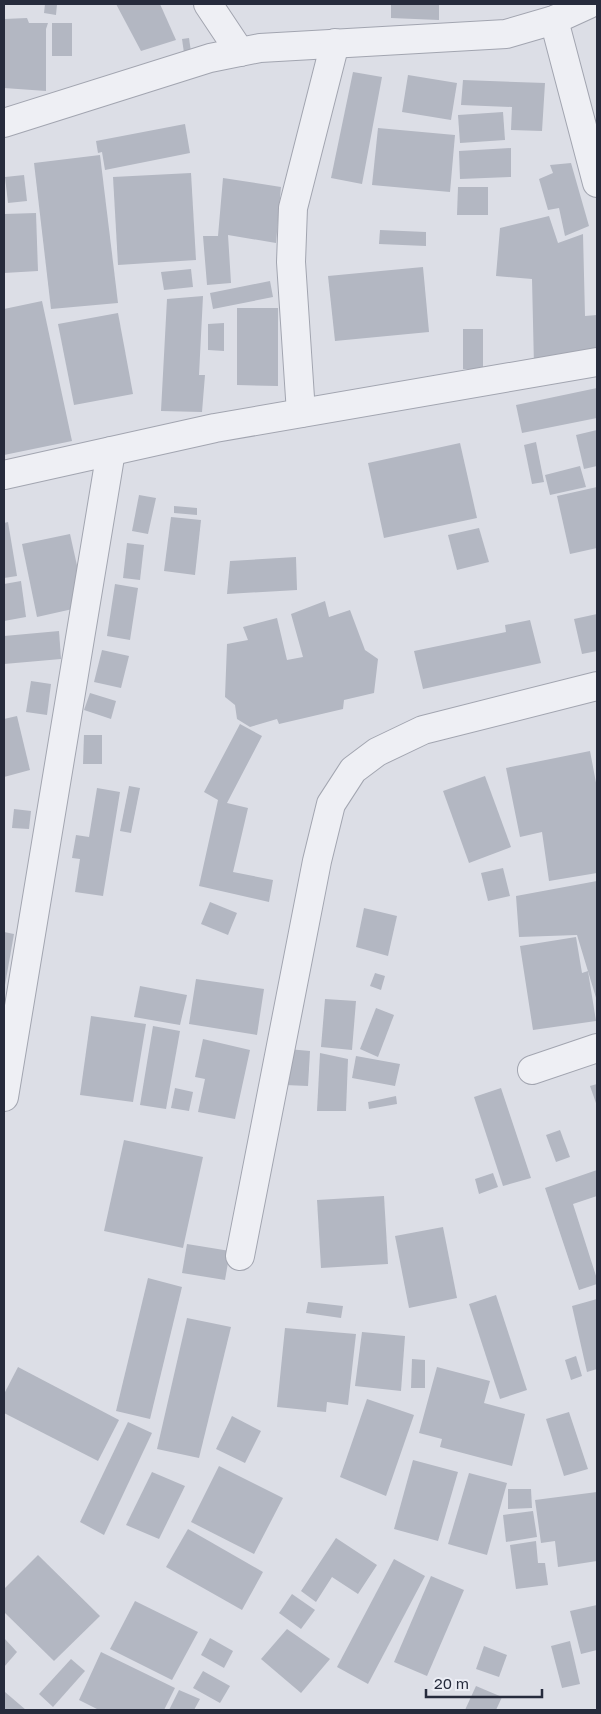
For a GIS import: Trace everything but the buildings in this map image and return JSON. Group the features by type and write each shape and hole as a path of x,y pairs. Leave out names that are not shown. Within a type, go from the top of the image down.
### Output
{"street":[{"path":"208,4 240,52"},
{"path":"4,123 210,58 260,48 506,34 554,20 589,4"},
{"path":"554,20 597,183"},
{"path":"301,413 291,262 293,208 335,43"},
{"path":"4,475 214,428 597,362"},
{"path":"4,1097 111,451"},
{"path":"240,1256 317,861 331,804 353,770 377,752 423,730 597,686"},
{"path":"532,1070 597,1048"}]}
